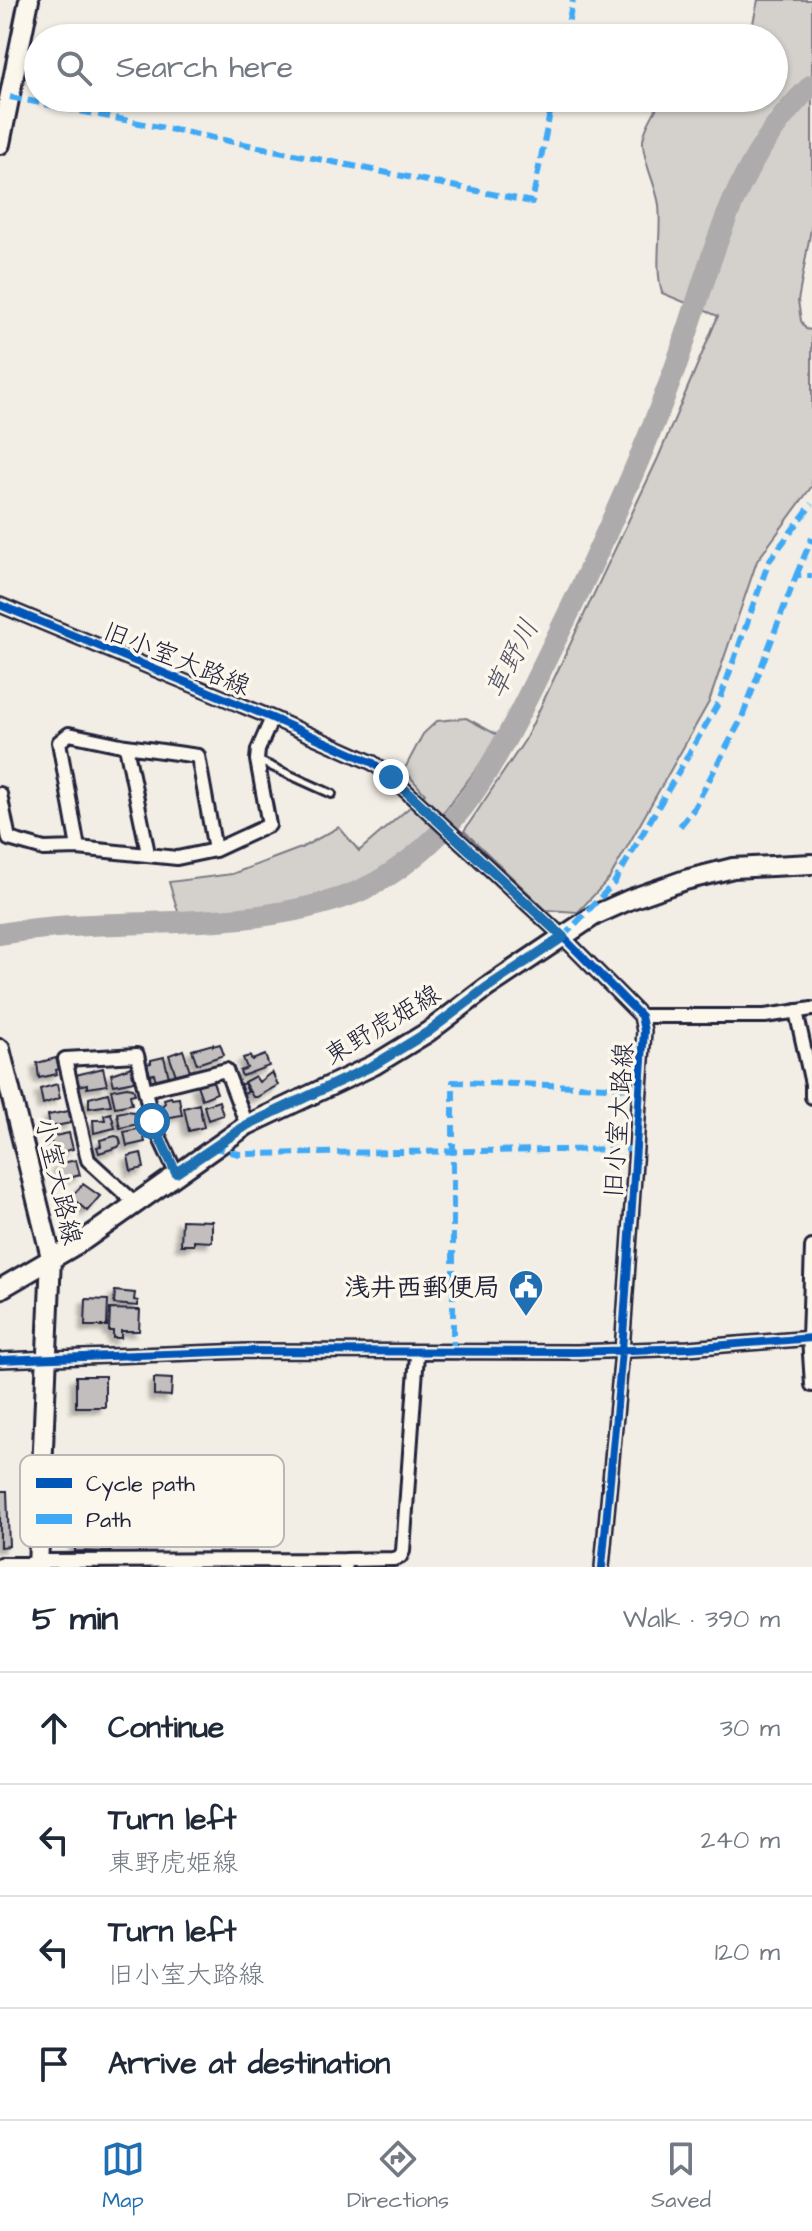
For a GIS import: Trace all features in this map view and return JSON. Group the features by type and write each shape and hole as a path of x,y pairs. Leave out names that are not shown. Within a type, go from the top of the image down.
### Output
{"main road":[{"path":"0,144 5,96 29,0"},
{"name":"東野虎姫線","path":"0,1289 84,1240 247,1125 374,1065 428,1032 556,931 685,880 733,868 812,864"},
{"name":"小室大路線","path":"0,1049 51,1257 43,1455"}],"street":[{"name":"旧小室大路線","path":"0,605 373,763 556,931 641,1016 644,1031 622,1351 602,1567"},
{"path":"0,794 9,839 44,849 78,848 177,858 215,850 269,825 257,760 258,750 272,718"},
{"path":"78,848 59,742 69,734 198,756 215,850"},
{"path":"126,746 148,853"},
{"path":"641,1016 765,1016 812,1009"},
{"path":"796,1011 812,1097"},
{"path":"135,1203 88,1160 65,1059 137,1055 152,1121 176,1173"},
{"path":"146,1090 226,1070 247,1125"},
{"path":"812,1247 812,1385"},
{"path":"0,1360 249,1351 417,1354 622,1351 810,1338"},
{"path":"0,1564 345,1564 400,1557 403,1551 417,1354"}],"lane":[{"path":"257,760 332,794"}],"shaded area":[{"path":"758,0 812,0 812,223 798,301 801,321 806,329 812,330 812,486 757,561 709,702 609,879 578,912 546,910 464,831 525,740 658,458 718,316 662,293 659,205 643,139 655,112 788,112 788,24 753,23"},
{"path":"466,718 501,737 423,839 358,885 284,907 181,921 169,882 232,874 301,848 339,827 359,851 425,794 404,770 423,734 437,721"}],"building":[{"path":"220,1044 224,1055 197,1064 192,1050"},
{"path":"183,1050 190,1071 176,1075 169,1055"},
{"path":"265,1055 269,1066 242,1076 240,1071 247,1068 243,1058 250,1056 252,1060"},
{"path":"164,1057 169,1077 156,1080 154,1074 150,1075 147,1064"},
{"path":"56,1058 57,1074 39,1078 37,1063"},
{"path":"131,1067 134,1081 114,1085 111,1074"},
{"path":"103,1068 107,1085 78,1086 76,1075"},
{"path":"272,1072 278,1085 253,1097 244,1082 255,1076 259,1082"},
{"path":"212,1079 217,1093 202,1099 197,1085"},
{"path":"244,1083 248,1092 241,1095 237,1086"},
{"path":"57,1084 60,1098 43,1104 40,1089"},
{"path":"133,1088 135,1094 130,1095 132,1104 115,1107 111,1090"},
{"path":"108,1093 111,1105 89,1108 89,1098"},
{"path":"179,1098 182,1115 165,1118 160,1108 165,1103 164,1099"},
{"path":"219,1101 223,1115 208,1120 204,1106"},
{"path":"199,1104 204,1127 189,1131 184,1108"},
{"path":"69,1111 71,1123 50,1127 48,1115"},
{"path":"134,1112 138,1124 120,1128 117,1113"},
{"path":"111,1113 115,1128 94,1133 93,1120 105,1120 104,1115"},
{"path":"142,1128 145,1142 127,1146 124,1132"},
{"path":"69,1133 73,1149 54,1154 50,1137"},
{"path":"119,1137 121,1144 99,1153 97,1147 101,1146 100,1140"},
{"path":"141,1153 144,1168 131,1171 128,1156"},
{"path":"76,1160 80,1175 62,1180 58,1164"},
{"path":"83,1184 100,1196 87,1211 71,1197"},
{"path":"182,1220 212,1221 212,1242 194,1241 194,1245 181,1245"},
{"path":"115,1291 135,1293 134,1300 138,1301 138,1306 114,1304"},
{"path":"86,1299 108,1300 107,1326 85,1326"},
{"path":"110,1309 140,1310 139,1331 121,1331 121,1338 113,1338 113,1331 109,1331"},
{"path":"76,1376 105,1376 105,1407 76,1407"},
{"path":"154,1378 172,1379 171,1396 154,1395"},
{"path":"0,1491 7,1491 9,1546 0,1547"},
{"path":"75,1547 112,1547 112,1550 108,1552 75,1551"}],"waterway":[{"name":"草野川","path":"788,112 812,85"},
{"name":"草野川","path":"0,934 87,925 216,920 302,909 344,897 378,882 410,860 438,835 476,789 532,688 601,545 661,406 726,219 761,149 788,112"}],"marked path":[{"path":"568,24 573,0"},
{"path":"10,97 24,100"},
{"path":"85,112 532,202 550,112"},
{"path":"563,937 614,883 719,702 769,561 812,504"},
{"path":"796,576 812,538"},
{"path":"680,826 693,810 741,720 796,576 812,576"},
{"path":"453,1353 453,1082 640,1088"},
{"path":"212,1147 239,1154 636,1149"}],"cycle path":[{"path":"0,605 373,763 563,937 641,1016 644,1031 622,1351 602,1567"},
{"path":"0,1360 249,1351 577,1352 688,1348 812,1338"}],"place":[{"name":"浅井西郵便局","path":"526,1318"}],"route":[{"path":"152,1121 176,1173 247,1125 374,1065 428,1032 486,988 563,937 391,777"}]}
